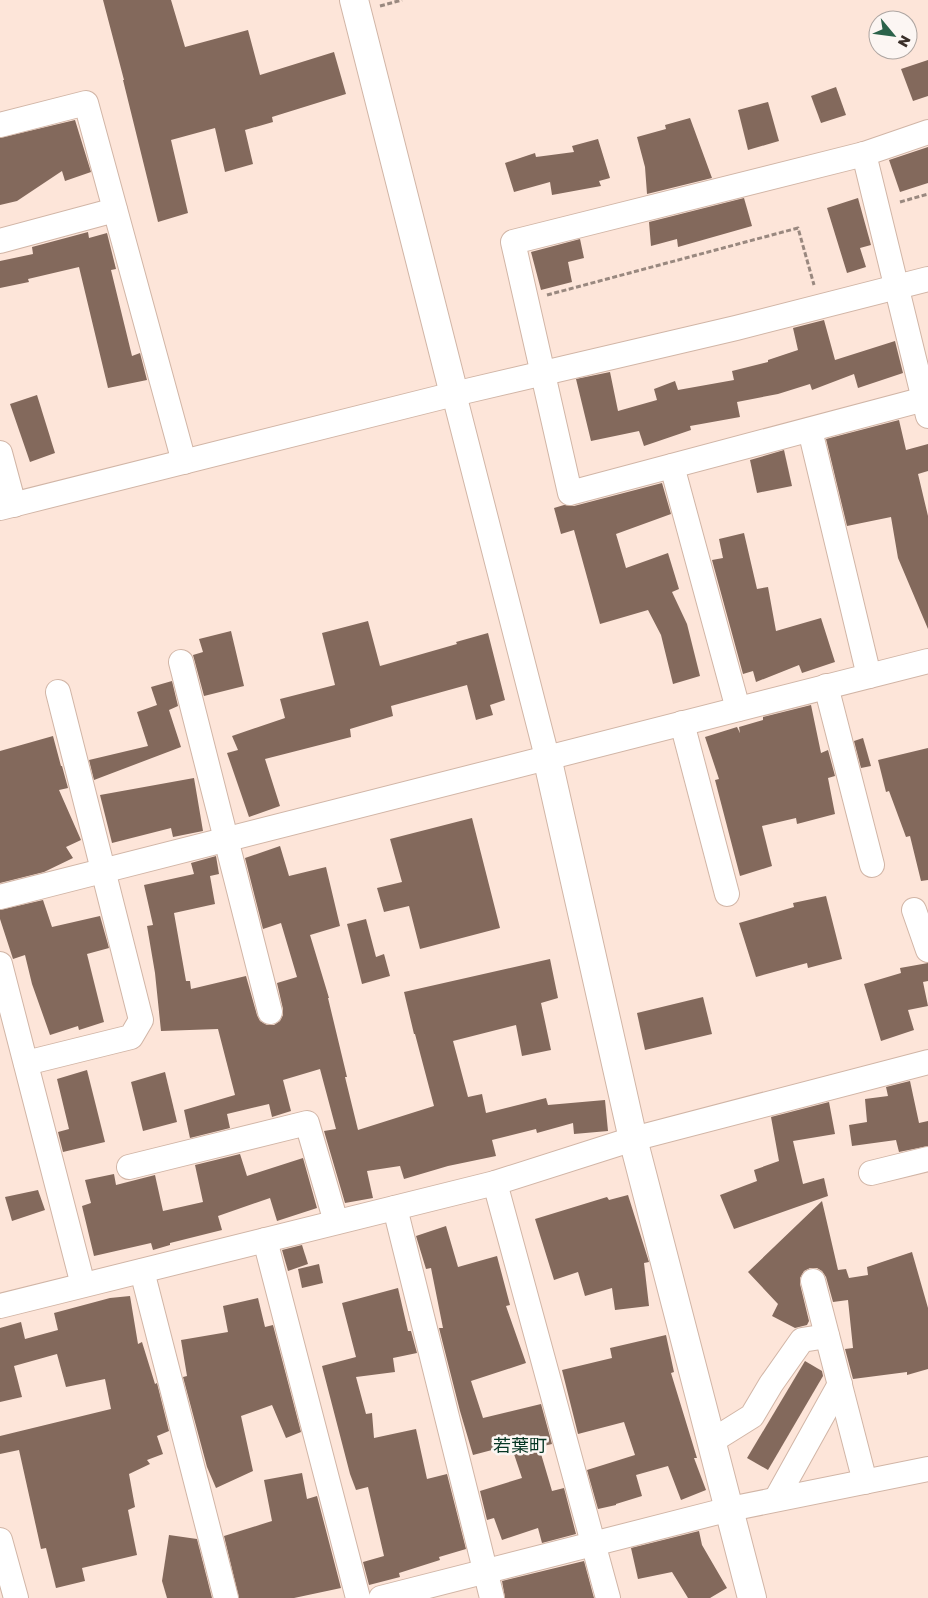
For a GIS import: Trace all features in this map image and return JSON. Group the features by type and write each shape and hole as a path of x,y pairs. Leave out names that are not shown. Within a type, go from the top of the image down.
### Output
{"street":[{"path":"354,0 547,757 634,1139 752,1598"},
{"path":"0,125 86,103 184,462"},
{"path":"864,154 926,405 810,430 570,493 513,242 864,154 928,132"},
{"path":"0,241 115,210"},
{"path":"0,453 7,507 454,394 820,307 928,279"},
{"path":"810,430 869,676"},
{"path":"672,466 738,709"},
{"path":"0,897 928,661"},
{"path":"181,662 270,1012"},
{"path":"826,686 872,866"},
{"path":"26,1063 131,1037 142,1020 58,692"},
{"path":"682,723 728,894"},
{"path":"914,910 928,950"},
{"path":"0,964 84,1285"},
{"path":"0,1306 495,1183 634,1139 928,1062"},
{"path":"129,1167 307,1123 336,1222"},
{"path":"871,1174 928,1159"},
{"path":"495,1183 608,1598"},
{"path":"395,1208 492,1598"},
{"path":"265,1240 358,1598"},
{"path":"142,1271 226,1598"},
{"path":"813,1281 865,1482"},
{"path":"712,1441 752,1416 771,1384 802,1340 827,1336"},
{"path":"776,1499 840,1384"},
{"path":"381,1598 730,1509 928,1469"},
{"path":"0,1540 16,1598"}],"path":[{"path":"877,208 928,194"},
{"path":"526,301 798,228 820,307"}],"building":[{"path":"103,0 171,0 185,47 248,30 260,75 334,52 346,94 272,117 273,122 245,130 253,164 225,172 215,128 171,140 188,213 158,222"},
{"path":"928,60 928,96 913,101 901,69"},
{"path":"836,87 846,115 821,123 811,96"},
{"path":"768,102 779,141 748,150 738,110"},
{"path":"690,118 712,178 647,194 645,167 637,137 666,129 665,125"},
{"path":"75,120 91,172 65,181 62,171 17,201 0,205 0,138"},
{"path":"598,139 610,178 599,181 601,186 552,195 550,182 514,192 505,163 535,153 536,157 574,152 572,146"},
{"path":"928,147 928,183 900,192 889,160"},
{"path":"744,198 752,226 678,247 677,239 651,246 649,222"},
{"path":"858,198 871,245 860,248 866,267 847,273 827,208"},
{"path":"88,232 89,238 107,233 116,269 111,270 132,356 140,353 147,380 108,388 79,267 28,279 29,282 0,288 0,261 33,254 32,247"},
{"path":"580,239 584,258 568,262 572,282 541,290 531,252"},
{"path":"824,320 835,360 895,341 903,373 858,388 854,374 812,390 810,384 778,394 737,402 740,417 690,426 691,430 644,446 639,431 591,441 576,379 610,372 618,411 657,400 654,389 675,381 678,390 734,380 732,371 768,362 768,360 798,350 793,328"},
{"path":"37,395 55,453 30,462 10,404"},
{"path":"899,420 906,450 928,444 928,471 918,474 928,516 928,629 898,558 891,517 847,526 826,439"},
{"path":"784,450 792,486 757,493 750,460"},
{"path":"662,483 671,514 616,534 626,568 668,553 679,589 672,592 687,624 700,676 673,684 661,635 648,610 600,624 574,530 561,534 554,508 564,505 574,506"},
{"path":"744,533 757,589 768,587 776,631 821,618 835,662 802,673 799,665 756,682 753,671 743,674 712,560 723,558 719,539"},
{"path":"368,621 380,666 488,633 505,700 490,705 493,715 476,720 467,685 391,706 393,716 350,729 351,737 265,759 280,806 249,817 227,753 238,750 232,736 285,718 280,699 335,685 322,633"},
{"path":"231,631 244,686 204,696 193,655 203,652 199,639"},
{"path":"172,681 178,706 169,710 181,747 94,780 89,760 148,746 137,712 157,705 151,687"},
{"path":"811,705 821,753 828,750 835,776 828,778 835,814 797,824 796,818 762,826 772,866 740,876 715,780 719,779 705,737 737,727 740,733 739,727 763,720 763,717"},
{"path":"53,736 68,788 59,790 81,840 66,847 73,858 44,872 0,883 0,751"},
{"path":"863,738 871,766 861,768 854,741"},
{"path":"928,748 928,880 921,881 910,836 906,837 889,791 886,792 878,760"},
{"path":"194,778 203,831 173,837 171,828 112,843 100,795"},
{"path":"472,818 500,928 420,949 409,906 384,912 377,888 402,882 390,839"},
{"path":"280,846 289,876 326,867 340,926 310,935 329,998 358,1130 434,1106 404,992 550,959 558,998 541,1003 551,1050 522,1056 516,1025 453,1041 468,1097 482,1094 486,1113 546,1098 548,1105 605,1100 608,1131 574,1134 573,1123 537,1133 536,1129 492,1140 496,1156 448,1166 404,1179 400,1166 367,1171 373,1198 345,1203 324,1131 336,1129 320,1069 283,1080 291,1111 272,1117 269,1104 227,1114 230,1128 190,1138 184,1110 235,1095 218,1029 161,1031 155,973 147,926 153,925 144,885 194,874 191,863 216,856 219,874 210,876 215,904 174,913 186,981 190,981 191,989 246,976 260,1021 267,1025 274,1025 280,1021 283,1015 277,983 297,977 281,923 263,929 245,858"},
{"path":"826,896 842,959 808,968 807,963 756,977 739,923 794,907 793,903"},
{"path":"43,900 52,927 100,916 109,948 87,954 104,1022 79,1030 78,1026 50,1035 32,984 25,955 13,959 0,919 0,910"},
{"path":"366,919 376,957 384,954 390,976 362,984 347,924"},
{"path":"928,963 928,981 923,982 928,1006 908,1010 914,1030 881,1041 864,984 901,973 900,968"},
{"path":"703,997 712,1034 645,1050 637,1013"},
{"path":"87,1070 105,1142 63,1152 58,1132 69,1129 57,1079"},
{"path":"165,1072 177,1122 143,1131 131,1082"},
{"path":"910,1081 919,1123 928,1121 928,1146 899,1152 896,1140 852,1146 849,1125 867,1122 865,1099 888,1096 886,1087"},
{"path":"829,1102 835,1134 793,1141 803,1184 824,1178 828,1196 734,1229 720,1195 757,1181 754,1170 779,1161 771,1117"},
{"path":"240,1154 247,1176 303,1158 317,1208 277,1221 270,1198 218,1216 222,1230 170,1243 170,1245 153,1250 151,1243 94,1256 82,1206 91,1203 85,1180 114,1174 116,1185 155,1175 163,1211 203,1202 195,1165"},
{"path":"38,1190 45,1210 12,1221 5,1197"},
{"path":"628,1195 649,1262 644,1263 649,1306 615,1310 612,1288 585,1296 578,1272 554,1280 535,1219 607,1197 609,1200"},
{"path":"822,1201 838,1270 846,1269 849,1278 868,1275 867,1267 912,1252 928,1308 928,1369 907,1375 907,1372 853,1379 845,1349 853,1348 848,1300 833,1302 826,1277 817,1268 810,1268 804,1271 800,1278 809,1321 807,1325 795,1328 772,1316 778,1304 748,1272"},
{"path":"446,1226 458,1267 497,1256 510,1305 506,1306 526,1363 471,1381 483,1418 541,1404 552,1444 539,1447 552,1491 564,1488 576,1534 542,1543 538,1528 502,1540 494,1518 487,1520 480,1491 522,1478 511,1445 473,1455 439,1328 443,1328 431,1268 426,1269 416,1236"},
{"path":"302,1245 308,1264 288,1271 282,1250"},
{"path":"319,1264 323,1283 302,1288 298,1269"},
{"path":"398,1288 408,1331 411,1331 417,1353 393,1358 395,1372 356,1377 366,1414 372,1413 374,1438 416,1429 427,1479 447,1474 466,1549 439,1557 440,1560 399,1573 400,1577 369,1585 363,1562 384,1556 368,1487 356,1490 350,1474 322,1366 356,1357 342,1303"},
{"path":"130,1296 138,1344 142,1342 155,1384 157,1383 169,1431 157,1436 163,1454 147,1460 150,1464 129,1474 135,1507 128,1510 137,1555 82,1568 85,1581 56,1588 46,1548 41,1549 19,1450 0,1454 0,1436 111,1409 105,1379 66,1387 57,1354 14,1366 22,1397 0,1402 0,1328 21,1322 25,1339 58,1330 54,1313 110,1298"},
{"path":"258,1298 265,1327 273,1325 301,1432 286,1438 272,1405 241,1416 253,1471 216,1488 207,1467 183,1377 187,1376 181,1340 228,1332 223,1306"},
{"path":"666,1335 674,1372 671,1373 697,1458 694,1458 706,1490 681,1500 668,1466 636,1475 642,1496 598,1509 587,1470 635,1455 624,1422 578,1434 562,1370 612,1358 610,1348"},
{"path":"805,1361 822,1371 823,1376 768,1470 747,1458"},
{"path":"302,1473 307,1499 317,1496 341,1588 294,1598 239,1598 224,1536 272,1521 264,1480"},
{"path":"699,1531 702,1545 727,1588 710,1598 688,1598 672,1572 638,1579 631,1548"},
{"path":"169,1535 197,1539 212,1598 167,1598 162,1581"},
{"path":"584,1561 594,1598 505,1598 502,1581"}],"district":[{"name":"若葉町","path":"520,1446"}]}
